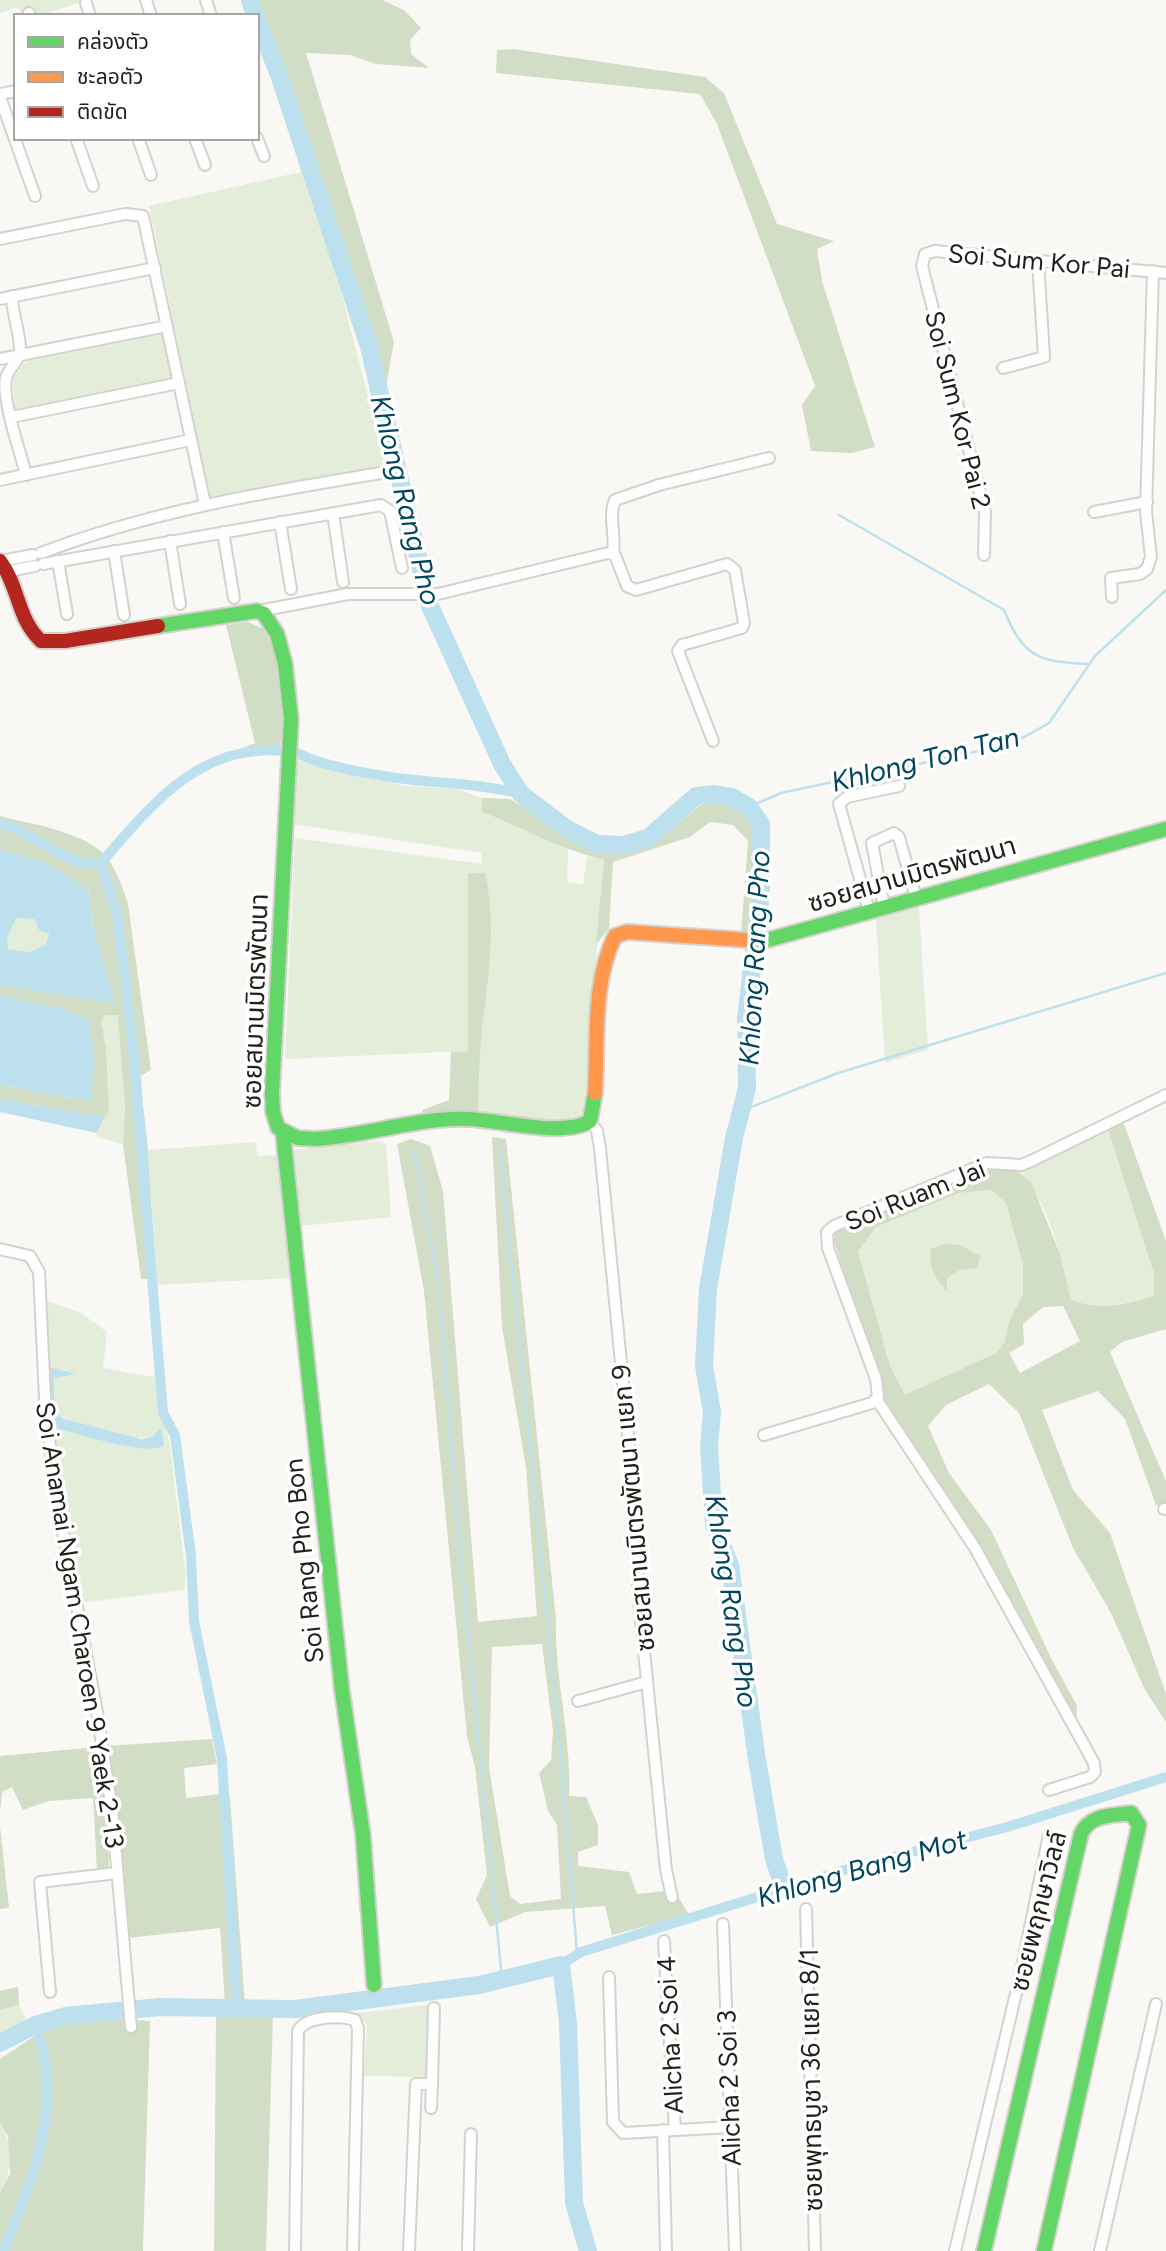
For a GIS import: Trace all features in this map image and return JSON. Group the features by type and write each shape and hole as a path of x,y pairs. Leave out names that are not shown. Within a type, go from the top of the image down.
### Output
{"street":[{"path":"86,3 89,14"},
{"path":"0,95 14,135"},
{"path":"16,140 35,196"},
{"path":"77,140 93,186"},
{"path":"139,140 151,175"},
{"path":"196,140 205,165"},
{"path":"258,140 264,156"},
{"path":"0,239 135,213 143,216 205,504"},
{"name":"Soi Sum Kor Pai","path":"922,266 925,254 935,251 1166,273"},
{"path":"1003,368 1044,357 1038,261"},
{"name":"Soi Sum Kor Pai 2","path":"922,266 985,512 984,555"},
{"path":"0,299 155,268"},
{"path":"1112,597 1111,578 1140,574 1150,564 1147,502 1153,271"},
{"path":"12,296 12,307 20,331 20,356 6,376 6,393 26,475"},
{"path":"0,359 167,326"},
{"path":"12,417 179,383"},
{"path":"0,480 191,440"},
{"path":"713,741 678,651 682,645 742,628 744,623 735,570 727,564 636,590 627,586 612,553 615,538 611,511 615,500 659,485 769,458"},
{"path":"44,559 88,535 205,504 382,473"},
{"path":"1094,512 1147,502"},
{"path":"402,568 387,507 381,505 114,551 3,564 27,627 32,635 50,643 260,611 348,594 387,592 418,597 438,594 612,553"},
{"path":"333,513 343,582"},
{"path":"280,522 291,589"},
{"path":"223,532 234,598"},
{"path":"170,541 180,604"},
{"path":"114,551 124,615"},
{"path":"44,559 67,614"},
{"name":"ซอยสมานมิตรพัฒนา","path":"260,611 270,619 288,674 290,736 274,1067 274,1119 283,1133 307,1139 390,1130 433,1120 468,1119 575,1126 590,1121 595,1102 605,961 607,948 615,936 638,932 764,941 1166,829"},
{"path":"869,911 839,804 847,797 899,786"},
{"path":"884,907 872,843 894,833 899,837 916,898"},
{"name":"Soi Ruam Jai","path":"1049,1790 1090,1777 1095,1772 1094,1763 975,1548 877,1400 879,1392 876,1379 828,1248 827,1232 844,1220 964,1171 987,1163 1021,1165 1031,1161 1166,1095"},
{"name":"ซอยสมานมิตรพัฒนา แยก 9","path":"590,1121 597,1131 600,1148 633,1486 647,1682 666,1870 672,1897"},
{"name":"Soi Rang Pho Bon","path":"283,1133 342,1691 363,1835 374,1984"},
{"name":"Soi Anamai Ngam Charoen 9 Yaek 2-13","path":"0,1249 30,1256 39,1272 46,1418 62,1527 97,1712 117,1873 131,2027"},
{"path":"764,1435 877,1400"},
{"path":"578,1701 647,1682"},
{"name":"ซอยพฤกษาวิลล์","path":"984,2251 1084,1825 1093,1819 1131,1813 1139,1825 1044,2251"},
{"path":"955,2251 1021,1972 1049,1835"},
{"path":"50,1992 40,1882 117,1873"},
{"name":"ซอยพุทธบูชา 36 แยก 8/1","path":"806,1909 815,2251"},
{"name":"Alicha 2 Soi 3","path":"723,1924 735,2251"},
{"name":"Alicha 2 Soi 4","path":"664,1941 676,2130"},
{"path":"609,1977 613,2122 623,2133 731,2127"},
{"path":"1100,2251 1156,2004"},
{"path":"431,2108 434,2008"},
{"path":"295,2251 298,2031 308,2021 347,2017 355,2020 358,2028 353,2251"},
{"path":"409,2251 416,2084 432,2084"},
{"path":"663,2130 666,2251"},
{"path":"468,2251 471,2134"}],"green space":[{"path":"0,0 87,0 44,14 20,14 18,7 0,13"},
{"path":"258,0 382,0 404,10 421,28 410,40 411,54 429,68 376,64 350,55 306,53 394,342 385,392 289,77"},
{"path":"513,49 705,77 724,93 777,224 834,241 817,249 822,281 875,447 852,453 811,451 802,405 815,386 717,124 700,94 496,73 497,50"},
{"path":"304,167 342,296 386,466 210,497 149,206 301,172"},
{"path":"163,331 173,380 15,411 13,378 29,358"},
{"path":"248,622 264,629 276,658 283,700 280,746 244,747 255,743 226,625"},
{"path":"297,760 405,786 457,789 482,798 482,812 548,838 568,849 567,882 583,885 587,856 604,860 583,1121 478,1116 480,1055 468,1051 285,1059 295,838 482,864 481,853 294,824"},
{"path":"482,798 510,799 581,842 601,850 626,849 666,834 699,806 716,798 731,804 752,821 758,845 758,876 751,934 741,934 748,841 733,825 710,822 690,837 613,862 609,929 596,944 604,860 558,845 482,812"},
{"path":"0,816 61,831 95,847 112,865 126,897 151,1070 140,1076 148,1150 156,1279 141,1279 123,1144 125,1109 118,1015 105,1015 101,1021 106,1047 109,1110 105,1117 0,1099 0,1085 91,1101 0,996 0,985 114,1002 93,926 88,889 45,862 0,850"},
{"path":"468,873 485,873 491,931 481,1040 478,1116 425,1117 422,1110 449,1100 451,1052 468,1051"},
{"path":"919,907 928,1050 885,1063 876,919"},
{"path":"16,917 34,919 49,933 46,945 29,952 8,949 7,938"},
{"path":"105,1015 118,1015 119,1019 125,1109 123,1144 99,1138 96,1133 109,1110 106,1047 101,1020"},
{"path":"1117,1123 1154,1275 1155,1296 1113,1305 1092,1305 1071,1300 1058,1248 1045,1212 1037,1196 1016,1171"},
{"path":"1117,1123 1124,1124 1166,1241 1166,1329 1122,1342 1110,1352 1166,1481 1166,1504 1156,1505 1125,1419 1098,1391 1042,1410 1073,1490 1110,1533 1166,1694 1166,1722 1145,1690 1111,1613 1073,1548 1019,1413 989,1384 946,1405 928,1426 949,1473 991,1530 1051,1658 1077,1706 1076,1729 1016,1608 885,1400 834,1241 835,1233 845,1225 975,1173 1001,1168 1016,1171 1031,1182 1060,1254 1071,1300 1102,1306 1154,1296 1154,1274 1109,1132","holes":["991,1190 1006,1203 1023,1265 1023,1294 1009,1321 1005,1342 996,1353 905,1395 890,1366 858,1252 876,1227 959,1193","1063,1306 1080,1341 1020,1373 1009,1353 1024,1344 1023,1324 1043,1307"]},
{"path":"492,1137 506,1139 556,1619 568,1751 569,1796 586,1797 598,1825 598,1845 578,1852 578,1866 629,1872 637,1894 674,1890 689,1915 612,1935 605,1906 525,1912 490,1927 476,1899 487,1875 475,1767 467,1736 424,1291 397,1144 411,1139 430,1146 443,1191 478,1622 537,1616 526,1467 502,1327","holes":["542,1644 553,1731 551,1760 539,1773 548,1811 557,1825 561,1899 520,1904 510,1896 489,1768 492,1647"]},
{"path":"382,1141 386,1144 391,1217 299,1226 292,1150"},
{"path":"256,1142 257,1156 278,1155 291,1278 157,1285 148,1150"},
{"path":"991,1190 1006,1203 1023,1265 1023,1294 1009,1321 1005,1342 996,1353 905,1396 890,1366 858,1253 876,1227 959,1193"},
{"path":"945,1244 960,1245 980,1256 977,1268 960,1270 947,1278 947,1291 933,1272 931,1261 931,1249"},
{"path":"45,1300 81,1313 107,1332 103,1368 155,1377 170,1445 186,1577 184,1590 80,1603 49,1409","holes":["51,1369 74,1374 54,1377 55,1412 76,1424 102,1432 128,1437 152,1437 158,1449 58,1429 51,1410"]},
{"path":"212,1739 217,1764 184,1768 186,1798 219,1794 230,1798 245,2005 225,2003 220,1928 127,1938 106,1746"},
{"path":"97,1747 107,1815 109,1870 97,1870 93,1798 49,1801 23,1810 12,1787 2,1792 0,1812 0,1756"},
{"path":"0,1826 9,1908 0,1909"},
{"path":"18,1987 19,2005 0,2010 0,1991"},
{"path":"19,2005 27,2022 0,2037 0,2010"},
{"path":"429,2005 427,2077 364,2076 367,2025 356,2013"},
{"path":"273,2016 266,2251 214,2251 216,2017"},
{"path":"123,2019 150,2021 143,2251 0,2251 0,2193 10,2174 8,2136 0,2123 0,2059 42,2031 75,2022"},
{"path":"0,2123 8,2140 10,2158 0,2193"}],"water":[{"path":"0,850 45,862 88,889 93,926 115,1003 0,985","holes":["16,918 34,919 40,931 49,933 46,945 29,952 8,949 7,938"]},
{"path":"0,996 65,1010 89,1021 94,1053 91,1101 0,1085"},
{"path":"0,1099 105,1117 96,1133 0,1112"},
{"path":"51,1368 76,1374 54,1378 55,1412 64,1419 141,1439 152,1437 161,1428 164,1446 128,1446 58,1429 51,1410"}],"waterway":[{"name":"Khlong Rang Pho","path":"250,0 254,14"},
{"name":"Khlong Rang Pho","path":"259,25 279,75 369,347 429,604 502,764 521,794 567,829 597,844 624,845 648,838 696,796 715,794 732,797 749,807 761,824 761,893 746,1018 747,1088 734,1138 708,1289 704,1366 712,1412 709,1446 714,1525 730,1565 757,1760 774,1859 784,1889"},
{"path":"839,515 1004,610 1018,638 1035,654 1056,661 1087,664"},
{"name":"Khlong Ton Tan","path":"749,807 781,793 1012,744 1049,723 1095,656 1166,590"},
{"path":"0,824 26,834 75,860 101,863 140,819 183,780 232,755 260,751 292,752 334,766 384,776 487,787 521,794"},
{"path":"101,863 117,914 133,1044 163,1413 175,1435 191,1556 194,1621 222,1759 237,2010"},
{"path":"741,1111 838,1073 1166,973"},
{"path":"414,1150 438,1277 459,1536 502,1979"},
{"path":"500,1150 562,1766 577,1954"},
{"name":"Khlong Bang Mot","path":"561,1965 581,1952 854,1867 1007,1827 1166,1777"},
{"path":"0,2043 35,2025 65,2016 160,2007 295,2009 479,1985 561,1965 568,2023 574,2203 588,2251"},
{"path":"3,2251 25,2197 42,2140 47,2082 35,2025"}],"traffic: fast":[{"path":"158,626 257,611 264,614 277,634 285,664 291,719 272,1093 273,1112 278,1128 298,1138 315,1139 450,1119 564,1128 590,1121 595,1093"},
{"path":"747,940 764,941 1166,829"},
{"path":"283,1133 342,1691 363,1835 374,1985"},
{"path":"984,2251 1081,1834 1085,1827 1096,1819 1131,1813 1139,1825 1044,2251"}],"traffic: slow":[{"path":"595,1093 599,993 615,936 627,932 747,940"}],"traffic: jam":[{"path":"0,561 27,623 41,641 65,641 158,626"}]}
